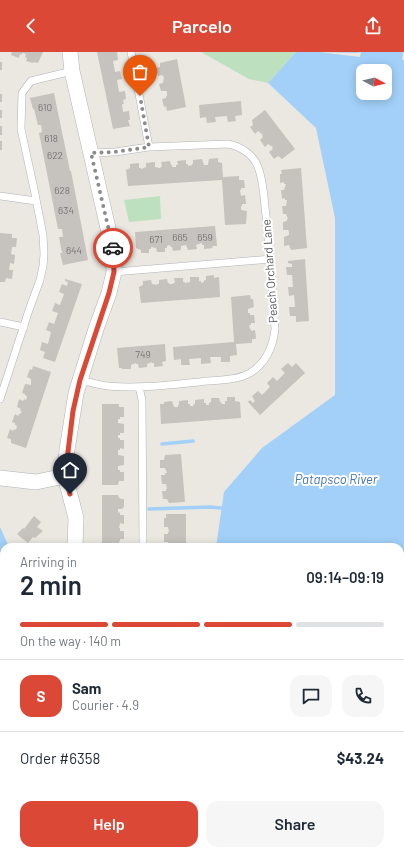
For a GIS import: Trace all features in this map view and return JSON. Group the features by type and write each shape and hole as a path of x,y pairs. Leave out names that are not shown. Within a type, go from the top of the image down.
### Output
{"street":[{"path":"70,52 72,71 113,250 114,272 109,293 80,380 73,411 65,476 76,518 75,543"},
{"path":"0,478 36,482 65,476"}],"lane":[{"path":"131,52 149,147"},
{"path":"0,399 40,280 44,254 43,235 21,128 22,93 31,80 72,71"},
{"name":"Peach Orchard Lane","path":"80,380 106,386 139,387 230,379 248,374 261,362 271,348 274,340 275,329 264,193 258,167 254,159 242,149 228,144 149,147 115,152 91,153"},
{"path":"0,196 36,201"},
{"path":"114,272 270,259"},
{"path":"0,322 24,327"},
{"path":"139,387 142,400 143,543"}],"green space":[{"path":"201,52 296,52 268,83 249,79"},
{"path":"160,196 161,219 129,222 124,200"}],"water":[{"name":"Patapsco River","path":"296,52 403,52 404,543 217,543 224,492 262,448 335,395 335,218 316,128 268,83"},
{"path":"0,527 7,543 0,543"}],"pier":[{"path":"319,52 357,53 361,52 360,57"}],"building":[{"path":"12,52 43,52 38,63 33,63 26,61 26,54 20,54 19,58 11,55"},
{"path":"97,52 117,52 118,60 113,61 115,72 120,71 122,79 117,80 119,92 125,91 126,99 123,100 124,104 122,104 123,112 129,111 130,120 128,120 130,126 113,129"},
{"path":"177,59 186,107 167,111 166,106 164,107 162,99 166,98 167,91 161,91 159,84 163,83 164,77 162,75 158,76 156,68 160,67 160,63"},
{"path":"0,62 2,62 2,70 0,70"},
{"path":"54,93 88,260 63,265 60,253 62,253 59,237 63,237 62,229 58,229 39,133 42,132 41,125 38,125 30,98"},
{"path":"0,94 2,94 2,102 0,102"},
{"path":"241,101 242,115 235,116 236,121 228,122 227,116 215,117 216,122 207,123 206,117 200,118 199,105"},
{"path":"0,110 2,110 2,118 0,118"},
{"path":"265,110 295,149 282,159 278,156 274,159 269,152 273,149 273,147 268,144 265,147 260,140 263,135 258,131 255,134 250,127 253,125 252,120"},
{"path":"0,126 2,126 2,135 0,135"},
{"path":"0,141 2,141 2,150 0,150"},
{"path":"218,158 218,162 222,163 223,177 239,176 239,180 244,180 245,188 241,188 240,190 241,196 245,195 246,204 242,204 241,210 247,211 246,224 225,225 222,180 128,186 126,170 130,168 130,164 139,163 139,168 141,169 146,167 146,163 155,162 155,167 160,168 162,166 161,162 170,161 172,167 176,167 176,165 178,165 177,161 186,160 186,164 188,164 188,166 193,164 193,160 202,159 204,165 208,165 209,159"},
{"path":"301,168 307,248 291,250 289,245 284,246 284,237 289,235 289,232 288,230 283,230 283,222 287,221 288,219 286,214 283,214 282,206 286,206 287,200 285,200 285,198 282,199 281,190 284,190 286,184 284,184 284,182 280,183 280,174 282,174 281,170"},
{"path":"215,226 217,246 212,246 213,248 204,249 204,245 202,245 202,243 196,245 197,249 188,250 186,245 181,246 181,250 173,251 170,245 165,248 165,252 157,252 156,248 151,247 151,249 149,249 149,253 141,253 141,250 136,248 135,232"},
{"path":"0,233 12,234 12,238 17,238 16,247 12,247 11,254 15,255 14,264 10,263 9,270 13,270 12,279 6,278 5,282 0,282"},
{"path":"305,259 309,321 296,322 296,316 290,316 289,307 295,307 294,295 289,296 288,287 293,287 292,275 287,275 286,267 292,267 292,264 288,263 288,261"},
{"path":"214,275 214,278 219,277 220,297 141,303 139,287 143,285 143,281 151,280 152,284 157,285 159,284 159,280 167,279 169,284 173,284 175,283 174,278 183,278 183,282 185,283 190,282 190,277 199,277 199,281 201,281 201,283 206,280 206,276"},
{"path":"65,279 82,284 55,362 43,358 45,352 40,350 42,342 48,344 51,332 46,330 49,322 54,324 58,313 52,311 55,303 60,305 64,294 59,292 62,284 67,286 68,282 65,281"},
{"path":"250,295 251,299 253,299 254,307 248,309 248,313 250,313 250,315 254,315 255,323 251,323 251,325 249,325 251,331 255,330 256,339 252,339 252,343 236,344 237,355 230,356 230,362 221,362 221,357 210,357 211,363 201,364 201,358 189,359 190,365 181,365 181,359 174,360 173,347 234,342 231,297"},
{"path":"165,344 166,361 162,362 163,366 154,367 154,363 152,362 147,364 147,367 139,368 138,364 136,363 131,365 131,369 119,368 117,348"},
{"path":"288,363 292,367 296,363 305,373 260,415 248,402 250,400 253,403 255,401 252,396 258,391 262,395 270,387 267,383 273,377 277,381 285,373 281,369"},
{"path":"33,366 51,372 26,448 11,443 11,439 7,438 10,429 13,431 14,429 16,430 17,426 12,422 15,414 18,416 22,411 20,411 21,409 17,407 19,399 23,401 24,399 26,400 27,396 22,393 25,384 31,385 31,379 27,377"},
{"path":"227,397 235,397 235,401 240,402 241,418 161,424 160,404 164,404 164,402 172,401 174,407 178,407 179,401 188,400 188,404 190,404 190,406 194,406 193,404 195,404 195,400 204,399 204,403 209,405 211,398 219,398 222,404 225,404"},
{"path":"102,404 119,404 119,407 124,407 124,417 120,417 120,419 118,419 118,423 124,424 124,433 120,433 118,438 120,438 120,440 124,440 124,449 120,448 120,450 118,450 118,455 124,456 124,465 118,466 118,470 120,470 120,472 124,472 124,481 119,481 118,485 102,485"},
{"path":"181,454 185,502 169,503 167,499 163,499 162,491 166,491 167,489 166,484 162,484 161,475 165,475 165,473 167,473 165,468 160,468 160,460 164,460 165,455"},
{"path":"102,495 118,495 119,498 121,498 120,499 124,499 124,507 122,508 123,509 118,509 118,513 120,512 120,515 124,515 124,524 120,523 119,528 120,531 124,531 124,539 120,539 119,543 102,543"},
{"path":"166,514 186,514 186,543 164,542 164,534 168,534 169,532 168,527 164,527 164,518 166,518"},
{"path":"34,516 41,522 37,527 43,531 35,538 33,537 28,543 17,534 23,528 24,529"}],"waterway":[{"path":"162,444 193,441"},
{"path":"149,509 221,508"}],"way so far":[{"path":"113,248 91,153 115,152 149,147 140,96"}],"route":[{"path":"70,494 65,476 67,450 76,393 109,293 114,272 113,248"}]}
